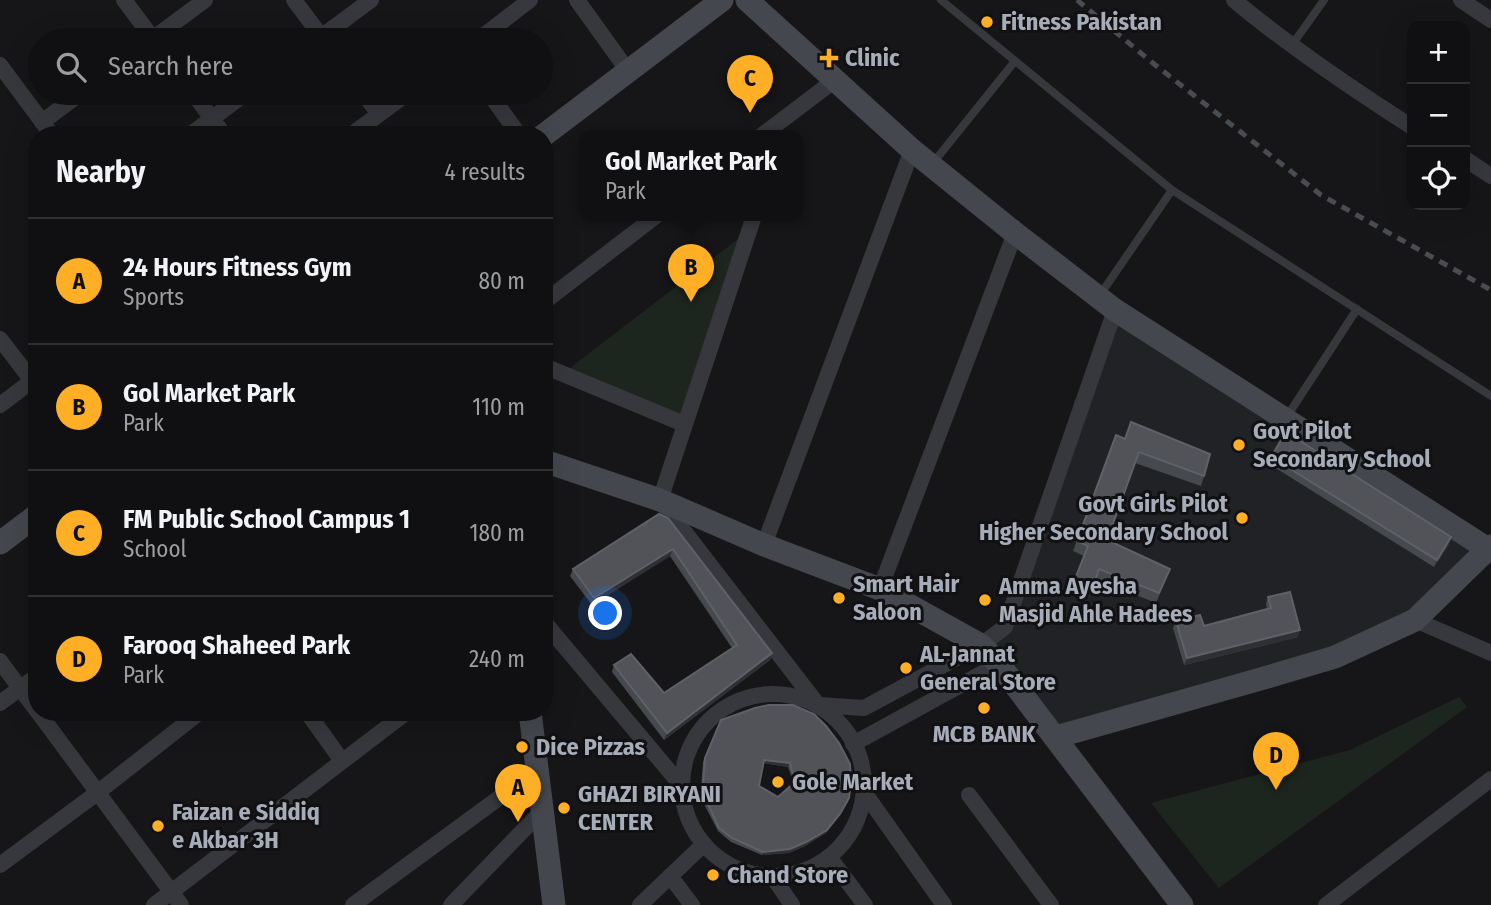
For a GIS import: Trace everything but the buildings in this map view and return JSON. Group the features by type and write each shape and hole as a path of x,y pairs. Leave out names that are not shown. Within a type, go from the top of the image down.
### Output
{"street":[{"path":"124,0 144,28"},
{"path":"169,28 205,0"},
{"path":"295,0 314,28"},
{"path":"335,28 371,0"},
{"path":"494,28 530,0"},
{"path":"577,0 628,71"},
{"path":"553,128 722,0"},
{"path":"747,0 912,150 1107,304 1490,549 1415,620 1335,657 1056,737"},
{"path":"1234,0 1264,25 1407,124"},
{"path":"1461,0 1487,14"},
{"path":"0,65 28,103"},
{"path":"769,130 835,80"},
{"path":"30,105 46,126"},
{"path":"49,126 69,105"},
{"path":"202,105 218,126"},
{"path":"202,126 230,105"},
{"path":"372,105 379,114"},
{"path":"366,126 391,105"},
{"path":"498,105 513,126"},
{"path":"783,130 788,115"},
{"path":"764,545 912,150"},
{"path":"1470,162 1491,176"},
{"path":"553,295 649,221"},
{"path":"660,500 752,221"},
{"path":"880,589 1015,233"},
{"path":"660,500 818,705 846,729 861,760 864,792 861,811 847,840 830,858 799,873 773,877 742,871 719,859 704,844 687,817 681,785 689,747 707,721 733,702 755,695 786,694 818,705 864,708 981,645 1005,627 1107,304"},
{"path":"0,340 28,374"},
{"path":"553,370 684,424"},
{"path":"0,405 28,387"},
{"path":"553,464 660,500 764,545 880,589 981,645 1056,737 1182,905"},
{"path":"0,543 28,522"},
{"path":"1415,620 1491,653"},
{"path":"553,633 681,785"},
{"path":"0,661 28,699"},
{"path":"853,744 999,664"},
{"path":"0,703 28,682"},
{"path":"44,721 176,898"},
{"path":"0,865 189,721"},
{"path":"313,721 342,761"},
{"path":"153,905 176,898 342,761 395,721"},
{"path":"531,721 554,905"},
{"path":"353,905 537,770"},
{"path":"1326,905 1491,779"},
{"path":"864,792 944,905"},
{"path":"969,795 1051,905"},
{"path":"451,905 542,811"},
{"path":"640,905 704,844"},
{"path":"830,858 865,905"},
{"path":"670,876 692,905"},
{"path":"773,877 792,905"}],"lane":[{"path":"941,0 1172,190 1491,396"},
{"path":"1292,45 1324,0"},
{"path":"931,166 1015,61"},
{"path":"1107,304 1172,190"},
{"path":"1285,419 1357,309"}],"shaded area":[{"path":"750,230 684,424 562,374"},
{"name":"Govt Girls Pilot Higher Secondary School","path":"1115,310 1489,549 1415,620 1056,737 981,645 1005,626"},
{"path":"1459,697 1467,707 1219,888 1151,803 1350,750"}],"railway":[{"path":"1077,0 1321,195 1491,290"}],"place":[{"name":"Fitness Pakistan","path":"987,22"},
{"name":"Clinic","path":"829,58"},
{"name":"FM Public School Campus 1","path":"750,113"},
{"name":"Gol Market Park","path":"691,302"},
{"name":"Govt Pilot Secondary School","path":"1239,445"},
{"name":"Govt Girls Pilot Higher Secondary School","path":"1242,518"},
{"name":"Smart Hair Saloon","path":"839,598"},
{"name":"Amma Ayesha Masjid Ahle Hadees","path":"985,600"},
{"name":"AL-Jannat General Store","path":"906,668"},
{"name":"MCB BANK","path":"984,708"},
{"name":"Dice Pizzas","path":"522,747"},
{"name":"Gole Market","path":"778,782"},
{"name":"Farooq Shaheed Park","path":"1276,790"},
{"name":"GHAZI BIRYANI CENTER","path":"564,808"},
{"name":"24 Hours Fitness Gym","path":"518,822"},
{"name":"Faizan e Siddiq e Akbar 3H","path":"158,826"},
{"name":"Chand Store","path":"713,875"}]}
